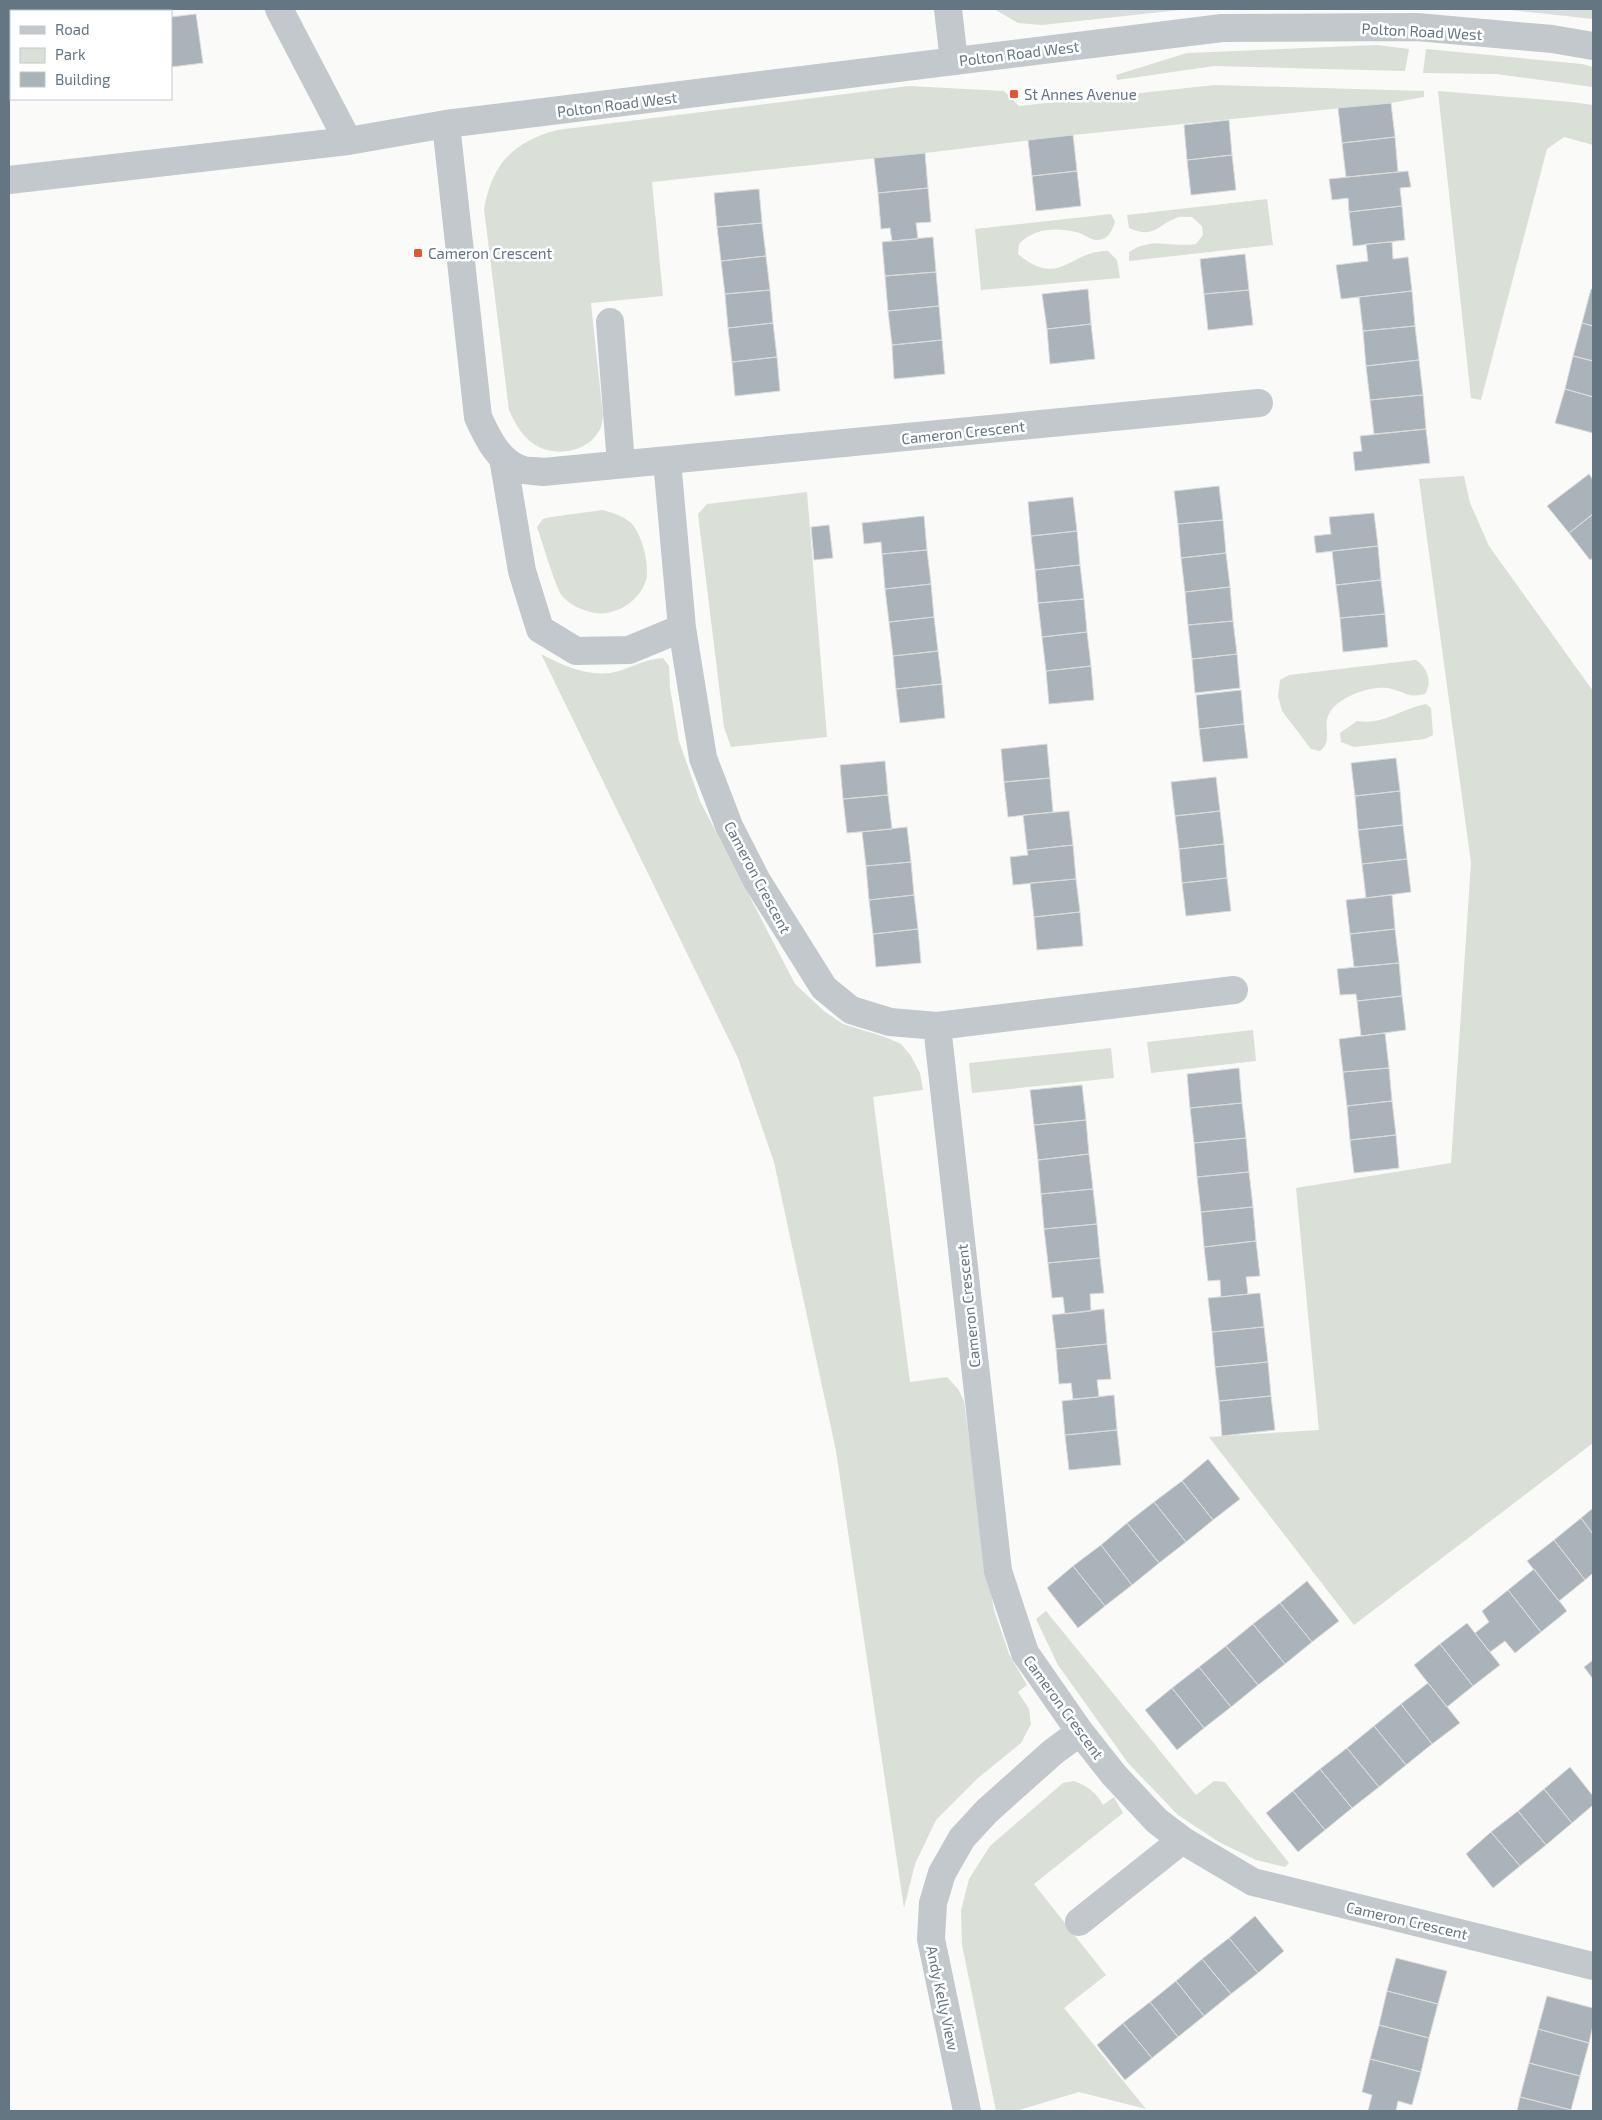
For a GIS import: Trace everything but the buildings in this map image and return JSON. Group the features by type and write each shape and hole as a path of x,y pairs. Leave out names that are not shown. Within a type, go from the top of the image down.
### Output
{"street":[{"path":"279,9 348,141"},
{"path":"948,9 954,61"},
{"name":"Polton Road West","path":"9,180 348,141 446,124 1222,28 1417,28 1552,39 1593,46"},
{"name":"Cameron Crescent","path":"446,124 478,417 488,440 503,458 522,470 544,472 667,461 1259,403"},
{"path":"610,322 621,464"},
{"path":"503,458 522,571 540,629 576,651 629,650 682,628"},
{"name":"Cameron Crescent","path":"667,461 682,628 703,758 729,826 757,882 788,934 824,988 851,1010 890,1022 937,1026 1234,990"},
{"name":"Cameron Crescent","path":"937,1026 998,1571 1025,1653 1080,1732 1114,1775 1157,1821 1182,1840 1253,1882 1593,1966"},
{"name":"Andy Kelly View","path":"967,2111 931,1939 933,1903 942,1873 962,1838 994,1805 1053,1752 1080,1732"},
{"path":"1079,1922 1182,1840"}],"green space":[{"path":"994,9 1189,9 1042,25 1018,23"},
{"path":"1501,9 1593,9 1593,19"},
{"path":"1377,45 1409,49 1405,71 1214,66 1117,80 1116,75 1187,53"},
{"path":"1426,49 1582,64 1593,67 1593,87 1496,74 1423,73"},
{"path":"1215,85 1424,91 1424,97 1391,103 1073,135 652,182 663,296 591,303 603,416 599,431 586,445 577,449 558,452 548,450 539,447 527,439 509,410 484,209 493,179 499,167 517,148 528,141 557,130 909,86 1004,91 1019,106"},
{"path":"1438,91 1593,105 1593,145 1564,137 1547,149 1481,400 1471,398"},
{"path":"1267,199 1273,245 1129,261 1129,252 1137,247 1154,243 1196,244 1203,235 1202,226 1192,217 1178,217 1150,232 1144,232 1129,228 1127,215"},
{"path":"1111,214 1115,222 1111,232 1101,240 1094,240 1068,230 1045,230 1031,235 1019,244 1018,254 1032,264 1044,268 1055,268 1095,252 1108,251 1117,260 1120,278 981,290 975,229"},
{"path":"1464,476 1470,503 1489,546 1593,691 1593,1443 1354,1625 1209,1437 1319,1430 1296,1188 1451,1163 1471,863 1419,479"},
{"path":"807,492 827,737 731,747 724,727 698,514 707,504"},
{"path":"603,510 625,518 635,528 642,542 647,574 643,588 626,606 611,612 595,613 577,607 562,596 552,573 537,527 543,519"},
{"path":"541,654 568,667 599,673 619,671 646,661 663,658 669,666 670,688 679,741 700,801 795,984 824,1011 843,1024 901,1044 911,1056 920,1073 923,1090 873,1097 910,1382 947,1377 958,1389 964,1401 994,1610 1009,1654 1027,1685 1018,1692 1029,1709 1031,1724 1021,1743 978,1778 936,1820 915,1864 904,1908 836,1451 774,1162 738,1058"},
{"path":"1416,660 1428,675 1429,685 1425,694 1410,695 1392,689 1376,688 1349,696 1330,712 1327,722 1326,742 1320,751 1311,749 1282,711 1278,696 1280,680 1289,675"},
{"path":"1426,704 1431,708 1433,735 1425,739 1354,747 1341,742 1340,733 1357,721 1376,721"},
{"path":"1253,1030 1256,1061 1151,1073 1147,1042"},
{"path":"1111,1048 1114,1078 972,1093 969,1063"},
{"path":"1046,1611 1196,1795 1214,1781 1225,1782 1289,1863 1285,1867 1256,1860 1219,1842 1178,1815 1128,1763 1058,1665 1036,1619"},
{"path":"1074,1781 1092,1790 1103,1805 1114,1797 1123,1813 1034,1884 1106,1975 1064,2008 1146,2109 1079,2092 1016,2111 996,2111 962,1945 961,1911 969,1879 990,1846 1063,1783"}],"place":[{"name":"St Annes Avenue","path":"1014,94"},
{"name":"Cameron Crescent","path":"418,253"}]}
